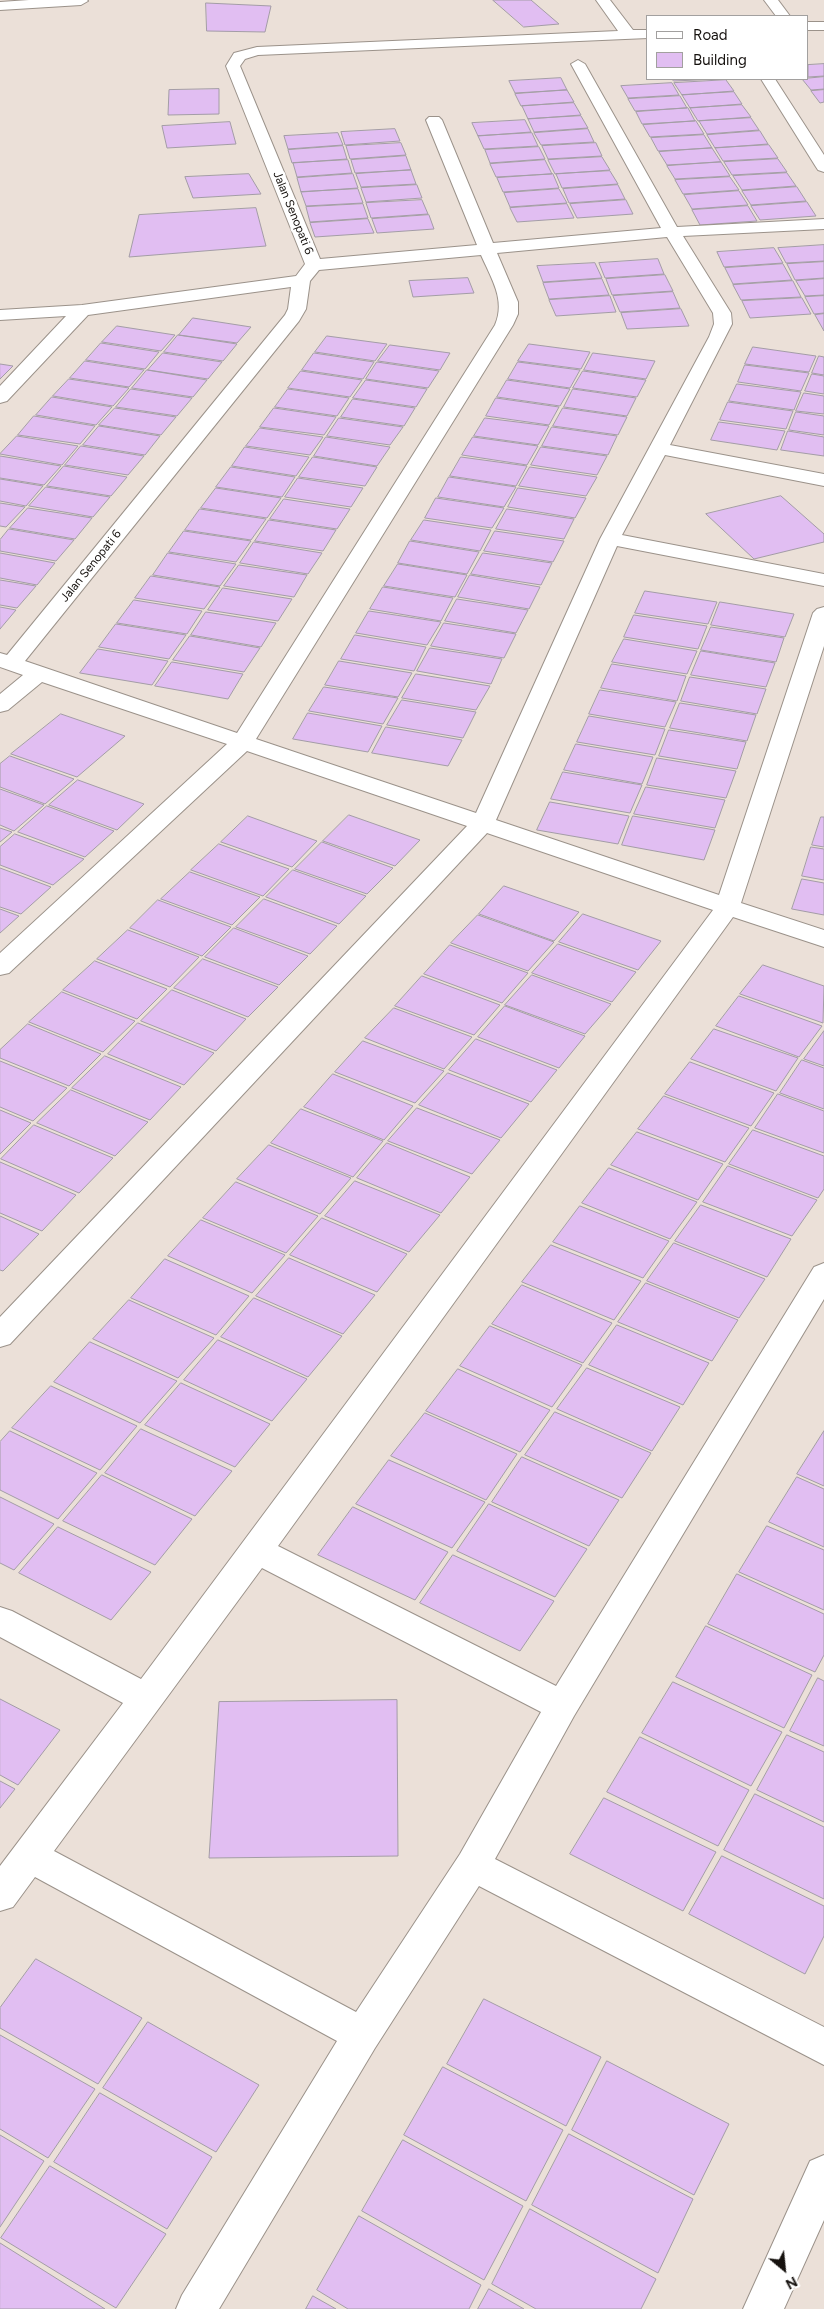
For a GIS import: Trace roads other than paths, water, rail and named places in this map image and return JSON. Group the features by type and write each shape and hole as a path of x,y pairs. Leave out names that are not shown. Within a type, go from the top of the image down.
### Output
{"street":[{"path":"604,0 628,34"},
{"path":"771,0 781,15"},
{"path":"0,6 81,1"},
{"path":"809,26 824,26"},
{"name":"Jalan Senopati 6","path":"6,662 294,318 301,280 314,266 233,66 238,56 257,51 646,34"},
{"path":"0,1336 482,823 610,538 718,337 723,324 722,313 672,232 578,64"},
{"path":"769,80 824,167"},
{"path":"0,968 242,744 504,325 509,314 509,302 489,248 434,120"},
{"path":"314,266 672,232 824,224"},
{"path":"0,315 82,310 301,280"},
{"path":"0,397 82,310"},
{"path":"658,448 824,480"},
{"path":"610,538 824,580"},
{"path":"0,1895 257,1550 728,906 824,613"},
{"path":"6,662 242,744 824,939"},
{"path":"0,705 39,673"},
{"path":"196,2309 362,2035 473,1866 562,1706 824,1274"},
{"path":"257,1550 562,1706"},
{"path":"0,1621 147,1699"},
{"path":"30,1856 362,2035"},
{"path":"473,1866 824,2048"},
{"path":"763,2309 824,2175"}]}
